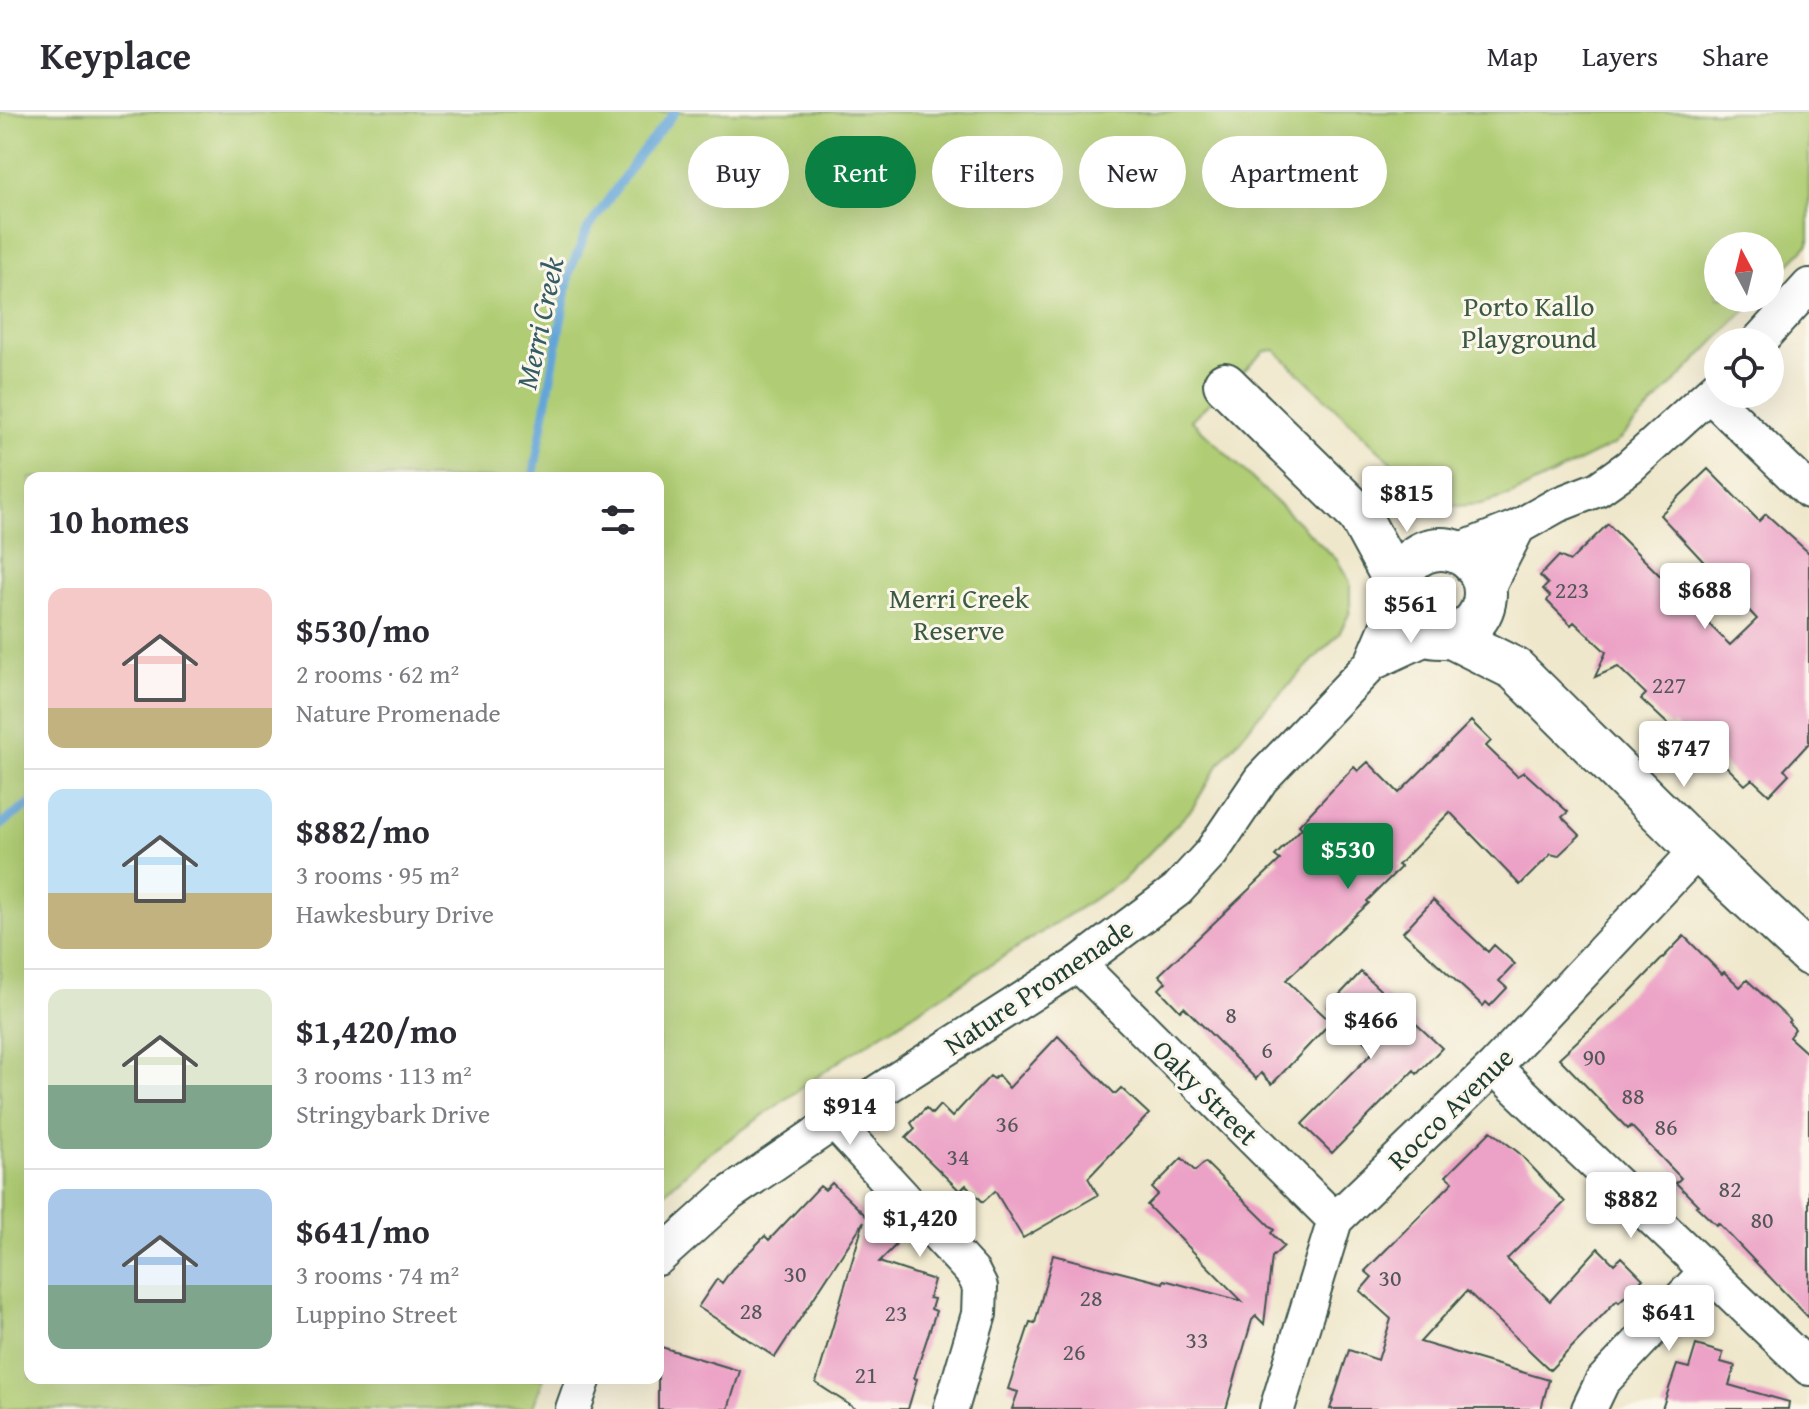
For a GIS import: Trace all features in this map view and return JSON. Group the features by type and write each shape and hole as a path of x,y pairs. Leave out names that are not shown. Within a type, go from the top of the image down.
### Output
{"street":[{"path":"1771,328 1809,286"},
{"path":"1225,384 1359,515 1409,625 1515,669 1698,850 1809,954"},
{"path":"1397,595 1401,573 1409,562 1518,527 1557,505 1598,489 1629,467 1704,399"},
{"path":"1731,408 1809,491"},
{"path":"1359,515 1477,567 1485,596 1515,669"},
{"path":"1440,637 1473,624 1518,527"},
{"name":"Nature Promenade","path":"664,1253 729,1194 1078,964 1177,890 1211,853 1261,779 1372,663 1397,595"},
{"name":"Nature Promenade","path":"1372,663 1440,637"},
{"name":"Rocco Avenue","path":"1277,1409 1335,1220 1494,1067 1698,850"},
{"name":"Oaky Street","path":"1078,964 1335,1220"},
{"path":"1494,1067 1809,1368"},
{"path":"835,1123 973,1273 980,1287 979,1314 951,1409"},
{"path":"1589,1409 1602,1382 1706,1272"},
{"path":"573,1409 582,1384"}],"green space":[{"name":"Merri Creek Reserve","path":"0,112 1809,112 1809,244 1784,270 1784,232 1704,232 1704,312 1743,312 1728,328 1704,328 1704,352 1615,444 1511,495 1481,504 1435,504 1275,350 1265,351 1191,420 1337,560 1350,582 1350,612 1339,634 1259,715 1219,764 1192,809 1122,881 841,1060 700,1160 664,1193 664,472 24,472 24,1384 542,1384 532,1409 0,1409"}],"building":[{"path":"1708,469 1759,521 1766,514 1809,553 1809,743 1784,770 1789,774 1769,795 1752,779 1745,785 1721,761 1719,764 1674,724 1671,727 1641,699 1646,694 1618,667 1595,677 1606,652 1574,622 1571,625 1547,601 1550,596 1543,589 1548,584 1540,576 1559,556 1570,561 1608,524 1730,645 1757,619 1660,515"},
{"path":"1471,721 1491,741 1486,746 1517,776 1524,772 1568,812 1562,817 1580,835 1558,856 1551,854 1520,885 1450,812 1398,865 1401,867 1367,901 1369,903 1286,980 1331,1022 1272,1084 1261,1073 1256,1079 1184,1007 1180,1011 1159,989 1166,982 1159,975 1280,860 1275,856 1302,828 1299,825 1354,767 1358,771 1368,762 1399,793"},
{"path":"1433,900 1488,952 1494,945 1515,964 1499,981 1507,988 1490,1006 1486,1002 1483,1006 1403,932"},
{"path":"1684,936 1722,974 1724,972 1740,987 1747,980 1790,1020 1788,1022 1795,1029 1789,1037 1809,1055 1809,1318 1718,1223 1716,1225 1696,1206 1676,1183 1681,1178 1631,1126 1628,1129 1559,1058 1626,996"},
{"path":"1361,972 1442,1048 1417,1074 1414,1070 1332,1153 1302,1124 1374,1051 1328,1007"},
{"path":"1058,1036 1115,1094 1121,1088 1149,1114 1088,1178 1098,1195 1023,1238 995,1191 983,1202 966,1185 960,1191 906,1138 915,1129 911,1123 926,1108 932,1114 940,1105 952,1117 990,1076 994,1079 998,1075 1009,1088"},
{"path":"1491,1131 1519,1153 1565,1202 1507,1259 1550,1301 1598,1248 1614,1264 1621,1257 1643,1279 1619,1302 1617,1300 1550,1370 1467,1291 1420,1342 1549,1380 1541,1409 1330,1409 1349,1350 1378,1360 1391,1319 1360,1291 1372,1277 1365,1271 1453,1182 1446,1176"},
{"path":"1182,1158 1195,1171 1205,1162 1274,1230 1271,1233 1284,1246 1272,1257 1264,1324 1256,1316 1252,1320 1226,1409 1012,1409 1018,1392 1008,1389 1030,1322 1035,1323 1053,1255 1242,1301 1147,1205 1158,1194 1152,1188"},
{"path":"832,1183 896,1245 879,1262 934,1280 929,1298 934,1299 931,1309 936,1311 914,1378 917,1379 908,1409 856,1409 816,1383 864,1221 775,1357 698,1307 717,1279 722,1283 765,1236 769,1240 820,1186 825,1190"},
{"path":"1696,1345 1723,1353 1721,1362 1735,1366 1729,1385 1789,1402 1788,1409 1662,1409 1677,1365 1689,1368"},
{"path":"664,1348 740,1371 728,1409 658,1409 658,1384 664,1384"}],"waterway":[{"name":"Merri Creek","path":"534,472 570,271 587,230 640,154 675,112"},
{"name":"Merri Creek","path":"0,825 24,808"}],"park label":[{"name":"Porto Kallo Playground","path":"1529,321"}]}
